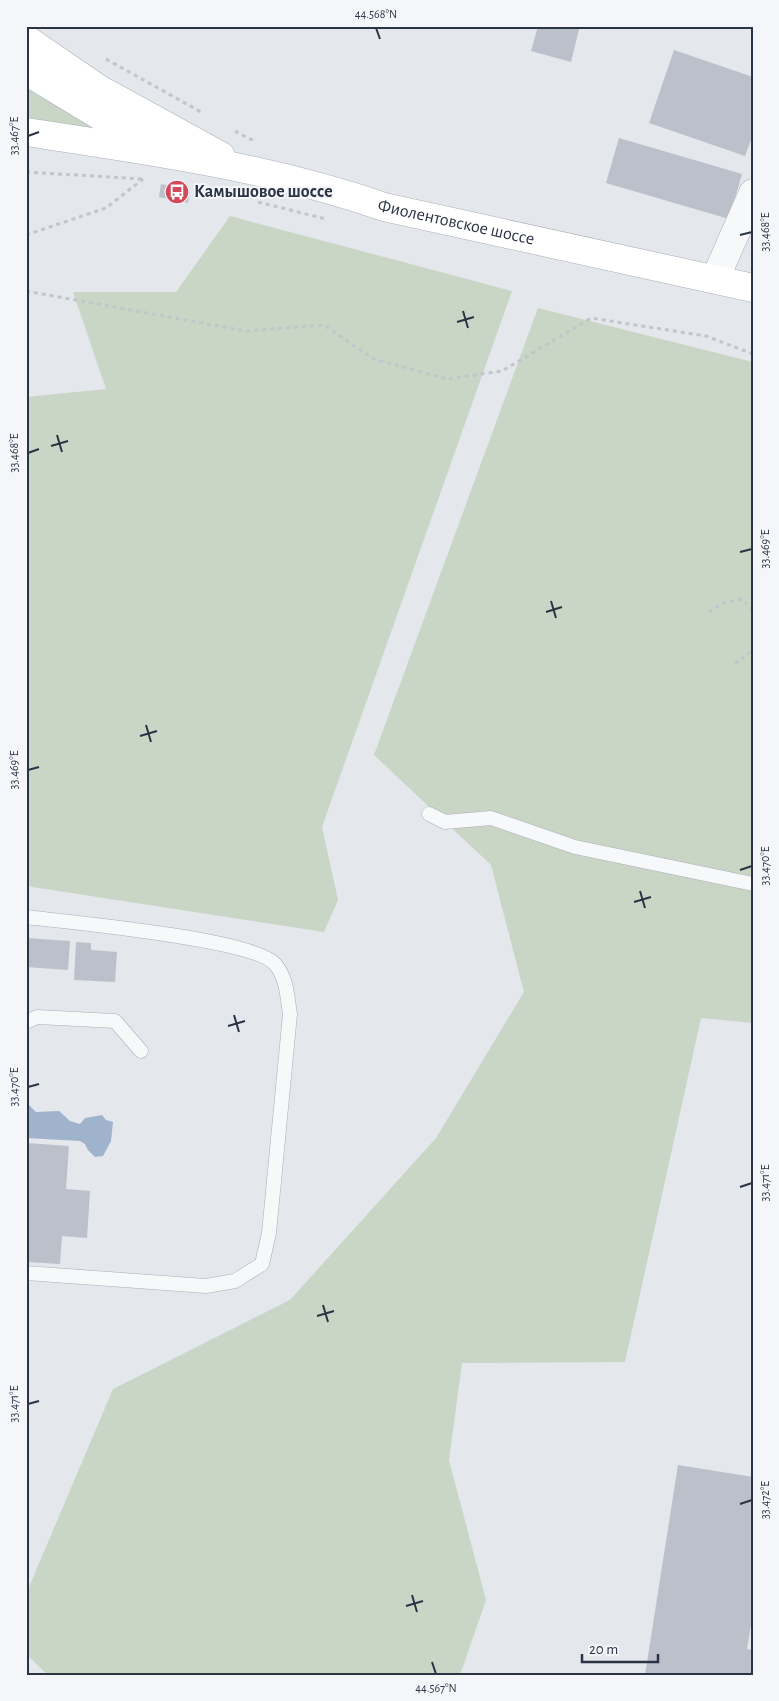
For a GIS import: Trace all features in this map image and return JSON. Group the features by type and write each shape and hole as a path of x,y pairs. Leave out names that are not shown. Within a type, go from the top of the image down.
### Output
{"main road":[{"path":"26,39 99,89 246,171"},
{"name":"Фиолентовское шоссе","path":"26,72 160,152"},
{"name":"Фиолентовское шоссе","path":"26,132 160,152 330,189 384,208 716,278 753,288"},
{"path":"26,148 54,151 117,146"}],"street":[{"path":"716,278 753,193"}],"lane":[{"path":"428,814 445,822 491,818 575,847 753,884"},
{"path":"26,917 207,940 253,953 274,962 285,980 290,1014 269,1233 262,1264 235,1281 206,1286 26,1273"},
{"path":"26,1022 37,1017 115,1021 141,1051"}],"path":[{"path":"98,54 208,116"},
{"path":"233,130 259,144"},
{"path":"26,172 143,179 106,208 26,236"},
{"path":"26,291 246,331 324,325 374,359 447,379 502,371 591,318 706,336 753,354"},
{"path":"709,612 723,602 742,599 753,610"},
{"path":"735,664 753,650"}],"green space":[{"path":"26,84 103,129 102,138 26,125"},
{"path":"230,216 512,291 322,827 338,900 324,932 26,886 26,397 106,389 73,292 176,292"},
{"path":"538,308 753,362 753,1023 701,1018 625,1362 462,1363 449,1460 486,1600 460,1675 48,1675 26,1654 26,1594 113,1389 290,1300 436,1138 524,992 491,865 374,755"}],"water":[{"path":"26,1102 36,1112 59,1111 70,1121 80,1124 85,1118 102,1115 106,1120 113,1122 111,1141 103,1156 95,1157 85,1144 80,1141 26,1138"}],"building":[{"path":"538,26 568,26 579,29 571,62 531,51"},
{"path":"674,50 753,77 753,134 745,156 649,123"},
{"path":"619,138 742,174 729,219 606,183"},
{"path":"161,184 190,190 188,203 159,197"},
{"path":"26,938 70,941 68,970 26,967"},
{"path":"76,942 91,943 91,950 117,952 115,982 74,980"},
{"path":"26,1143 69,1146 66,1189 90,1191 87,1238 62,1236 60,1264 26,1262"},
{"path":"678,1465 753,1477 753,1613 747,1649 753,1650 753,1675 645,1675"}],"place":[{"name":"Камышовое шоссе","path":"177,192"}]}
